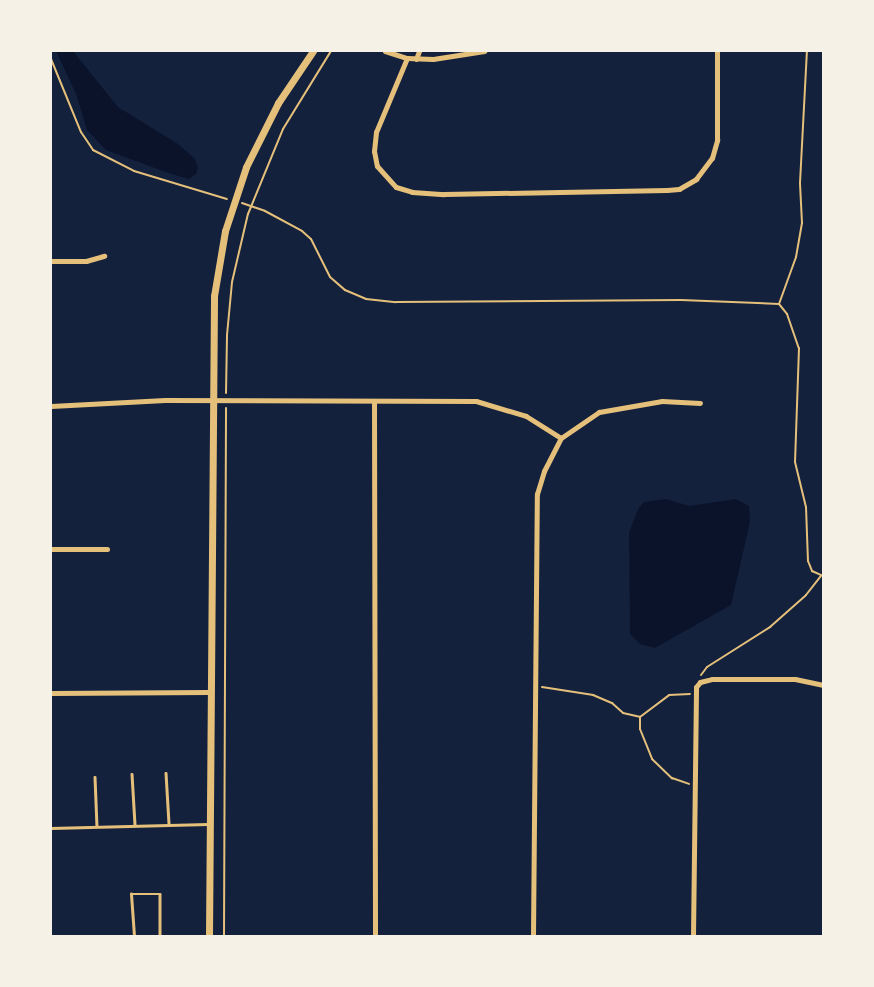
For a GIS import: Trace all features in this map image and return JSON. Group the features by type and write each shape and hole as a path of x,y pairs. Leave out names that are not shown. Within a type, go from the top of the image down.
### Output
{"main road":[{"path":"209,936 211,400 214,296 225,231 254,147 278,103 313,51"}],"street":[{"path":"385,51 416,59 450,58 484,51"},
{"path":"416,59 419,51"},
{"path":"407,58 376,132 374,151 384,177 396,187 412,192 444,194 667,190 679,189 696,179 708,166 716,149 717,51"},
{"path":"51,261 104,256"},
{"path":"51,406 211,400 476,401 526,416 560,438"},
{"path":"533,936 537,494 544,471 560,438 599,412 655,401 700,403"},
{"path":"374,402 375,936"},
{"path":"51,549 107,549"},
{"path":"693,936 694,694 700,682 795,679 823,685"},
{"path":"51,693 209,692"}],"lane":[{"path":"166,773 169,824"},
{"path":"132,774 135,825"},
{"path":"95,777 97,826"},
{"path":"51,828 209,824"},
{"path":"134,936 131,894 160,894 160,936"}],"path":[{"path":"224,936 226,401 227,335 234,268 262,175 283,129 332,51"},
{"path":"779,304 796,257 803,217 800,183 807,51"},
{"path":"51,59 81,132 93,150 134,171 224,198"},
{"path":"249,205 307,235 330,277 345,290 366,299 396,302 681,300 779,304"},
{"path":"700,682 707,667 770,627 806,596 822,576 812,572 808,560 806,507 795,462 799,348 791,322 779,304"},
{"path":"534,687 561,688 594,695 612,703 623,713 640,717"},
{"path":"640,717 669,695 694,694"},
{"path":"640,717 642,736 652,759 672,778 693,784"}],"water":[{"path":"56,51 73,51 118,107 178,144 194,158 198,167 196,174 189,179 106,150 87,130 76,94"},
{"path":"666,499 689,506 736,499 749,506 750,522 731,605 655,648 640,644 630,634 629,533 638,509 644,502"}]}
